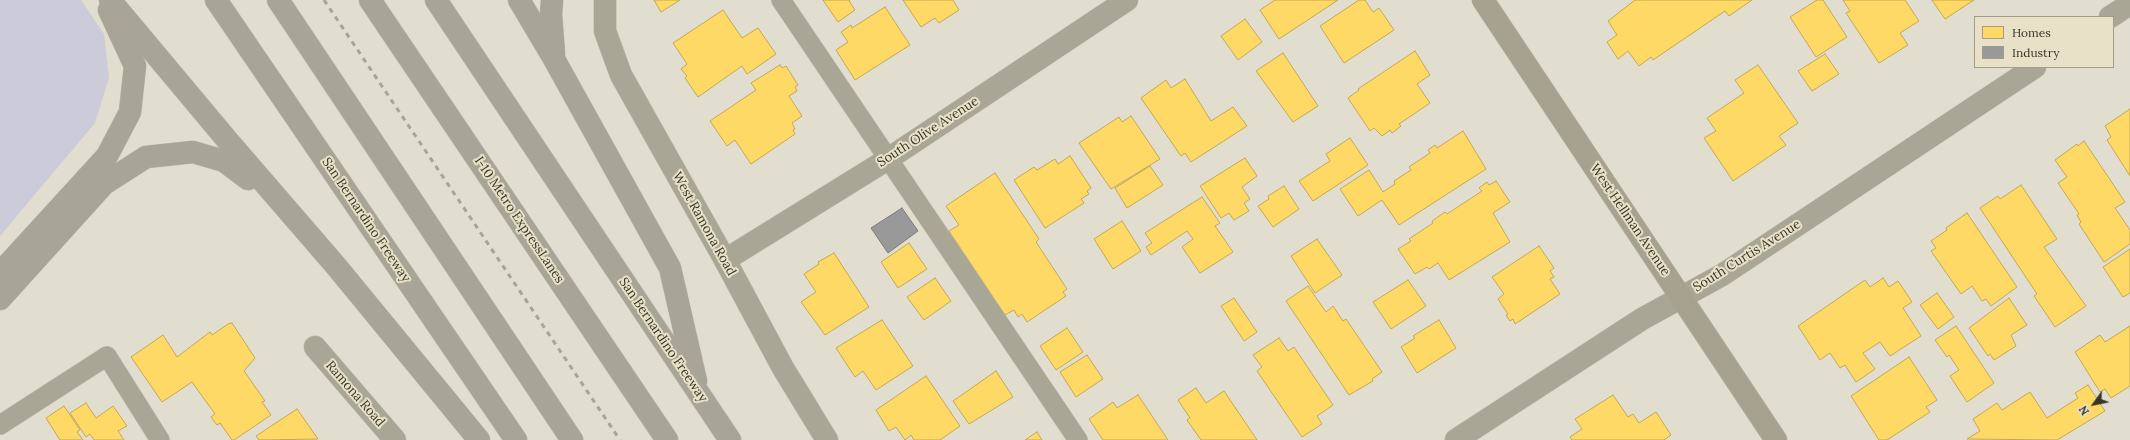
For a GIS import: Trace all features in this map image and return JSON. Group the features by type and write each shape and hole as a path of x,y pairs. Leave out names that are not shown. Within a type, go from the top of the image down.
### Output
{"highway":[{"path":"0,273 108,156 130,112 135,66 104,0"},
{"path":"110,0 336,266 478,440"},
{"name":"San Bernardino Freeway","path":"216,0 516,440"},
{"path":"278,0 572,440"},
{"name":"I-10 Metro ExpressLanes","path":"370,0 667,440"},
{"name":"San Bernardino Freeway","path":"436,0 730,440"},
{"path":"519,0 554,59 670,268 699,393"},
{"path":"552,0 551,15 554,59"},
{"path":"0,299 104,184 146,157 193,152 224,161 286,208"}],"street":[{"name":"West Ramona Road","path":"605,0 605,31 621,75 725,260 783,368 827,440"},
{"name":"South Olive Avenue","path":"725,260 888,159 1127,0"},
{"name":"West Hellman Avenue","path":"1483,0 1776,440"},
{"path":"2112,16 2130,4"},
{"name":"South Curtis Avenue","path":"1456,440 1642,318 1725,273 2033,68"},
{"name":"Ramona Road","path":"315,348 395,440"}],"lane":[{"path":"781,0 1078,440"},
{"path":"0,425 107,356 160,440"}],"shaded area":[{"path":"0,0 81,0 104,34 109,78 95,123 0,236"}],"building: Homes":[{"path":"654,0 680,0 661,12"},
{"path":"823,0 850,0 849,1 855,10 838,22"},
{"path":"903,0 953,0 959,10 939,23 935,18 921,27"},
{"path":"1275,0 1338,0 1279,39 1260,10"},
{"path":"1359,0 1365,0 1373,12 1379,8 1394,30 1344,63 1320,26"},
{"path":"1635,0 1752,0 1729,16 1725,11 1653,60 1651,57 1639,66 1628,51 1618,59 1607,42 1617,35 1608,21"},
{"path":"1817,0 1823,0 1847,37 1816,57 1790,17"},
{"path":"1843,0 1905,0 1919,21 1900,33 1908,45 1879,63 1846,13 1850,11"},
{"path":"1932,0 1974,0 1945,19"},
{"path":"885,7 910,45 855,80 836,50 848,42 841,32 851,25 852,28"},
{"path":"723,10 742,38 758,28 776,54 747,74 742,66 698,97 685,78 687,76 681,69 687,64 673,43"},
{"path":"1245,19 1262,42 1238,60 1221,36"},
{"path":"1415,51 1430,75 1417,84 1430,103 1399,124 1401,126 1392,133 1390,130 1382,136 1374,128 1370,131 1348,98 1359,90 1358,89"},
{"path":"1283,53 1318,106 1293,122 1256,71"},
{"path":"1825,54 1839,74 1812,91 1798,71"},
{"path":"780,65 782,68 786,66 798,85 795,87 797,91 789,96 802,116 792,123 795,129 793,130 795,134 751,164 735,140 727,146 710,121 756,90 751,83"},
{"path":"1758,65 1798,123 1779,136 1786,145 1733,181 1704,138 1716,131 1707,118 1744,93 1735,80"},
{"path":"1185,79 1211,121 1233,107 1247,126 1191,162 1185,153 1181,156 1141,98 1166,80 1171,88"},
{"path":"2130,109 2130,176 2107,140 2111,137 2105,126"},
{"path":"1131,116 1160,159 1111,189 1079,143 1119,117 1122,122"},
{"path":"1463,131 1486,169 1399,225 1382,200 1358,216 1340,189 1369,170 1383,192 1395,184 1394,181 1411,170 1409,167 1430,153 1428,150 1435,145 1437,148"},
{"path":"1350,138 1368,165 1313,201 1299,181 1330,161 1326,154"},
{"path":"2084,141 2125,202 2115,208 2130,230 2130,244 2104,262 2079,224 2081,222 2077,215 2079,214 2058,183 2067,177 2055,160 2077,144 2078,146"},
{"path":"1070,156 1091,188 1087,191 1089,194 1081,199 1084,203 1045,228 1014,180 1034,167 1037,170 1055,159 1058,164"},
{"path":"1245,158 1257,176 1242,187 1250,199 1244,203 1249,211 1234,220 1229,213 1221,218 1200,186"},
{"path":"1150,166 1163,185 1127,208 1115,188"},
{"path":"995,173 1039,239 1036,242 1067,289 1063,292 1066,296 1027,322 1022,314 1018,317 1014,310 1005,315 949,231 959,225 946,206"},
{"path":"1496,181 1510,202 1493,213 1510,242 1449,280 1438,263 1429,269 1427,267 1415,274 1398,249 1411,241 1409,239 1433,223 1432,221 1445,212 1447,214 1482,191 1479,188 1487,182 1489,185"},
{"path":"2021,185 2057,239 2044,247 2086,306 2055,327 2034,296 2037,294 1980,208 1998,196 2000,199"},
{"path":"1284,186 1299,209 1273,227 1258,206 1269,199 1268,196"},
{"path":"1202,197 1220,223 1215,226 1233,252 1200,273 1182,247 1193,239 1187,231 1151,255 1146,247 1152,243 1145,233"},
{"path":"1967,213 2017,287 1991,306 1986,299 1982,301 1972,286 1961,294 1931,251 1936,248 1931,241"},
{"path":"1122,221 1141,251 1113,269 1094,239"},
{"path":"1317,239 1342,275 1315,293 1291,256"},
{"path":"909,243 927,269 898,288 881,262"},
{"path":"1539,246 1554,268 1550,271 1554,277 1550,279 1560,294 1515,324 1513,319 1510,321 1506,315 1508,314 1498,299 1504,294 1492,277"},
{"path":"2130,249 2130,293 2123,297 2103,267"},
{"path":"834,253 869,307 825,335 801,302 816,292 804,274 819,264 818,262"},
{"path":"935,278 951,301 924,320 907,297"},
{"path":"1883,278 1889,287 1898,281 1912,302 1903,308 1921,336 1890,356 1880,342 1863,353 1875,369 1856,382 1845,365 1840,368 1830,353 1820,360 1798,326 1865,280 1870,287"},
{"path":"1408,280 1426,306 1391,329 1373,302"},
{"path":"1308,286 1326,312 1333,306 1343,321 1346,319 1382,372 1372,379 1373,381 1349,395 1286,301"},
{"path":"1937,293 1954,317 1938,329 1920,305"},
{"path":"1234,298 1257,332 1244,341 1221,306"},
{"path":"2009,298 2027,325 2011,335 2016,346 1994,360 1990,354 1988,356 1969,328"},
{"path":"882,320 913,366 876,390 863,371 855,377 836,348"},
{"path":"1439,320 1456,348 1417,373 1401,347 1415,338 1413,336"},
{"path":"232,323 255,358 244,371 265,401 262,402 271,415 234,440 232,440 220,423 217,425 211,417 215,414 192,382 162,402 131,357 163,335 177,357 210,332 212,335 228,324"},
{"path":"1956,326 1994,383 1967,402 1950,376 1959,370 1949,355 1947,357 1935,340"},
{"path":"2130,326 2130,386 2111,398 2105,389 2100,392 2075,352 2100,335 2105,342"},
{"path":"1067,328 1083,352 1056,370 1040,346"},
{"path":"1279,338 1288,351 1294,347 1333,405 1317,416 1322,424 1302,437 1257,371 1262,367 1253,355"},
{"path":"1087,355 1103,379 1076,397 1060,372"},
{"path":"1909,357 1937,400 1926,407 1930,412 1887,440 1879,440 1851,396"},
{"path":"996,371 1013,397 969,424 953,401"},
{"path":"926,376 960,426 940,440 914,440 911,435 905,440 896,427 889,431 876,410"},
{"path":"2088,385 2105,411 2057,440 1967,439 1980,431 1973,419 1997,403 2002,410 2030,392 2047,418 2078,398 2075,393"},
{"path":"1196,388 1206,403 1224,391 1257,440 1201,440 1187,420 1190,418 1178,400"},
{"path":"1138,395 1168,440 1103,440 1089,419 1113,402 1117,408"},
{"path":"1613,395 1628,417 1633,414 1639,423 1656,412 1671,435 1664,440 1572,440 1570,437 1582,429 1575,419"},
{"path":"86,403 96,418 113,406 127,426 118,431 124,440 94,440 90,434 86,437 70,413"},
{"path":"64,406 80,430 77,432 83,440 60,440 46,418"},
{"path":"297,409 318,439 259,440 256,436"},
{"path":"1037,432 1042,440 1025,440"}],"building: Industry":[{"path":"902,208 918,231 888,253 871,228"}],"railway":[{"path":"324,0 620,440"}]}
